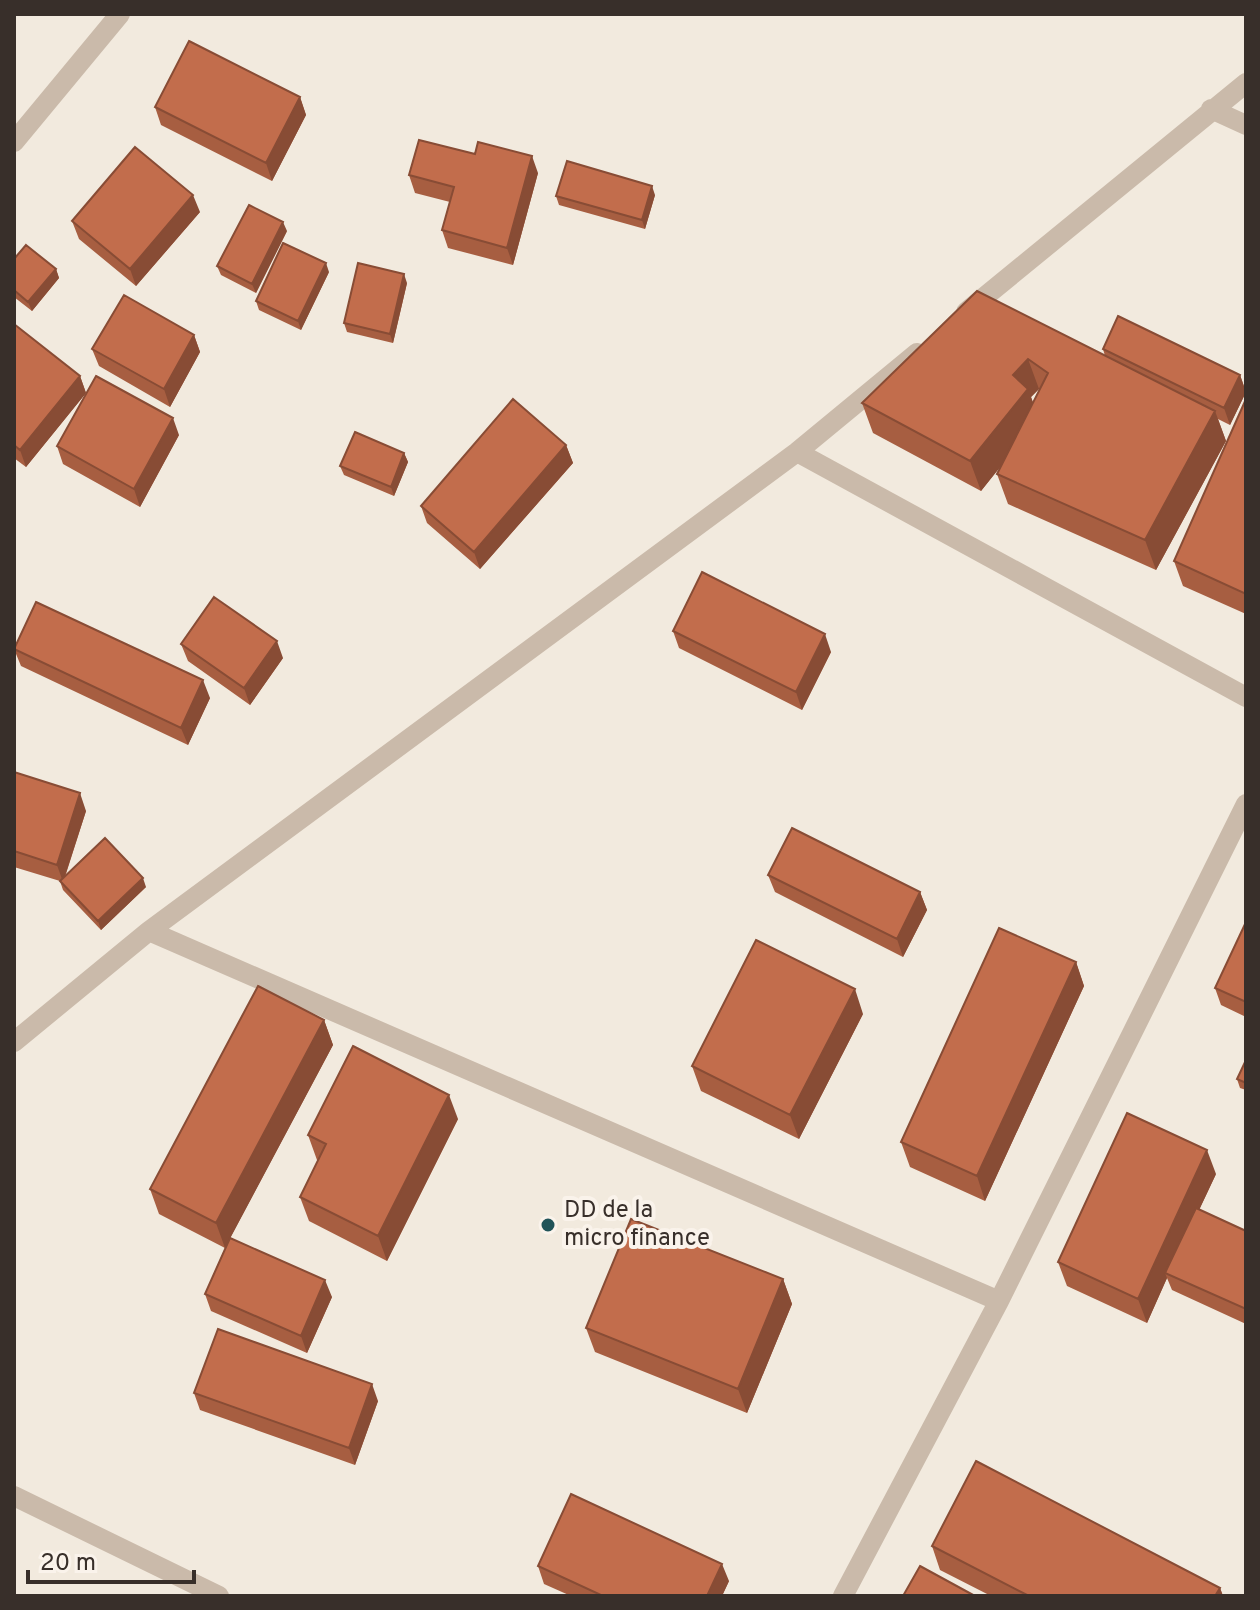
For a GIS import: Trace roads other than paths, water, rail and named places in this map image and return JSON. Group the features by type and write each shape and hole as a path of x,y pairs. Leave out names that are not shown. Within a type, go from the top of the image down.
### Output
{"street":[{"path":"14,142 120,14"},
{"path":"956,321 1246,83"},
{"path":"1211,109 1246,125"},
{"path":"14,1042 149,931 797,452 931,341"},
{"path":"797,452 1246,697"},
{"path":"843,1596 999,1301 1246,804"},
{"path":"149,931 999,1301"},
{"path":"14,1496 219,1596"}],"place":[{"name":"DD de la micro finance","path":"548,1225"}]}
